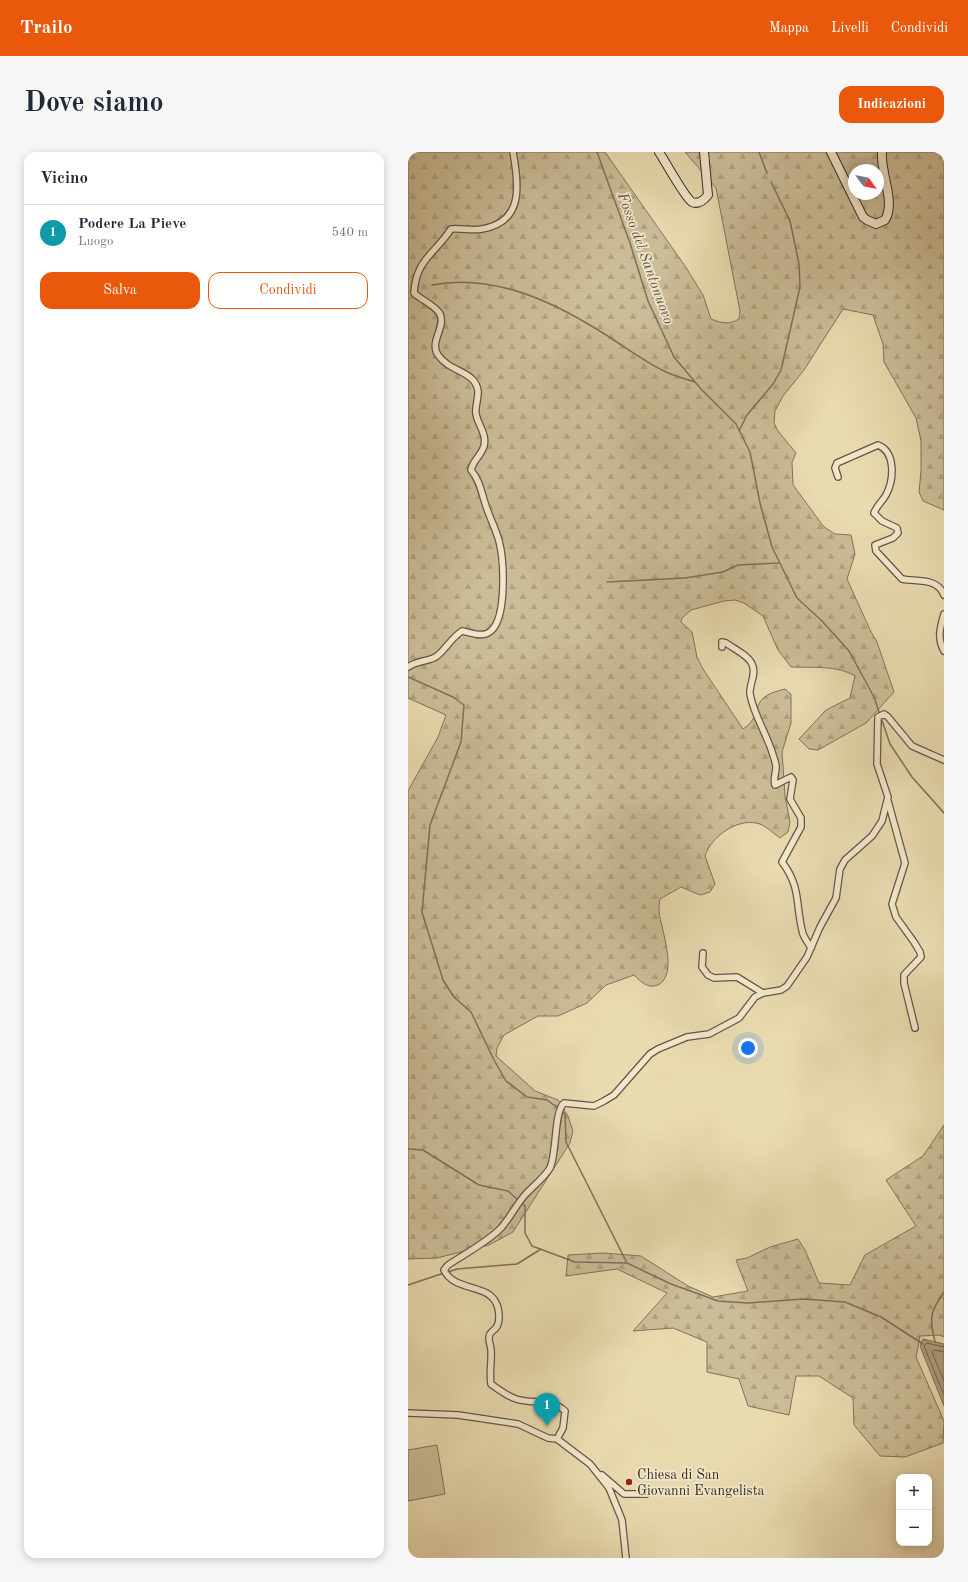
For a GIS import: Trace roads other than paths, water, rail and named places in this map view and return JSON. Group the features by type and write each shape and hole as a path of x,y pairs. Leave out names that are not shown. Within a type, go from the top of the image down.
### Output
{"main road":[{"path":"659,152 684,193 690,201 697,203 701,202 708,195 704,152"},
{"path":"831,152 863,217 876,224 885,220 890,210 883,171 882,152"}],"street":[{"path":"408,668 414,663 436,656 454,636 462,631 483,635 491,631 498,622 503,594 499,541 487,509 483,491 476,475 471,470 472,463 484,446 484,437 476,414 479,395 477,386 472,379 445,363 437,354 436,347 438,333 441,326 440,314 431,305 421,301 414,293 414,283 423,263 451,229 480,230 489,228 505,220 511,215 515,205 516,194 513,152"},
{"path":"838,477 835,468 837,463 878,445 884,448 890,457 892,472 885,497 876,506 874,513 876,517 897,528 898,533 893,538 875,545 876,551 902,579 930,582 938,587 944,595"},
{"path":"944,614 939,632 940,643 944,651"},
{"path":"722,647 722,642 726,643 749,659 753,666 754,675 750,687 750,695 773,755 776,767 774,781 775,785 791,777 793,780 790,800 801,818 801,828 782,862 791,873 796,890 803,935 812,948"},
{"path":"915,1028 904,975 919,961 920,952 896,917 892,904 905,862 888,801 887,789 877,764 878,717 884,714 912,746 944,760"},
{"path":"557,1439 563,1428 565,1411 561,1407 554,1404 515,1398 491,1384 489,1374 491,1348 489,1334 497,1326 499,1318 498,1307 494,1299 489,1295 452,1282 444,1270 448,1264 486,1240 502,1227 524,1196 550,1168 561,1105 569,1102 584,1106 594,1106 604,1101 614,1095 650,1054 658,1049 687,1038 709,1034 733,1022 745,1013 755,997 763,993 781,990 787,986 812,948 820,928 836,898 840,869 845,860 872,836 882,821 888,801"},
{"path":"703,953 702,967 708,975 714,978 737,977 763,993"},
{"path":"408,1413 458,1415 518,1424 548,1438 557,1439 590,1464 624,1494 646,1494"},
{"path":"590,1464 609,1488 622,1520 626,1558"}],"water":[{"path":"923,1339 944,1344 944,1406 920,1346"}],"waterway":[{"name":"Fosso del Santonuovo","path":"597,152 630,243 648,301 674,357 701,389 736,424 750,452 760,503 772,547 797,598 822,621 849,651 874,697 890,744 912,777 944,813"},
{"path":"759,152 767,173"},
{"path":"739,431 747,415 773,384 781,370 800,287 799,264 790,221 771,182"},
{"path":"432,285 452,282 493,285 533,297 571,314 656,367 673,375 695,382"},
{"path":"607,582 685,578 723,572 738,565 779,563"},
{"path":"408,677 453,697 464,705 461,742 430,825 422,912 443,980 454,997 471,1012 494,1060 506,1081 527,1097 547,1100 558,1108"},
{"path":"561,1110 565,1114 566,1142 627,1263 671,1284 718,1301 748,1303 803,1299 845,1302 881,1317 923,1344"},
{"path":"408,1149 423,1150 479,1185 508,1191 518,1200"},
{"path":"521,1202 525,1206 525,1233 532,1246 575,1262 626,1263"},
{"path":"448,1272 457,1269 517,1264 541,1249"},
{"path":"408,1285 444,1273"},
{"name":"Fosso del Santonuovo","path":"935,1342 932,1327 933,1310 944,1292"}],"place":[{"name":"Podere La Pieve","path":"547,1426"},
{"name":"Chiesa di San Giovanni Evangelista","path":"629,1482"}]}
